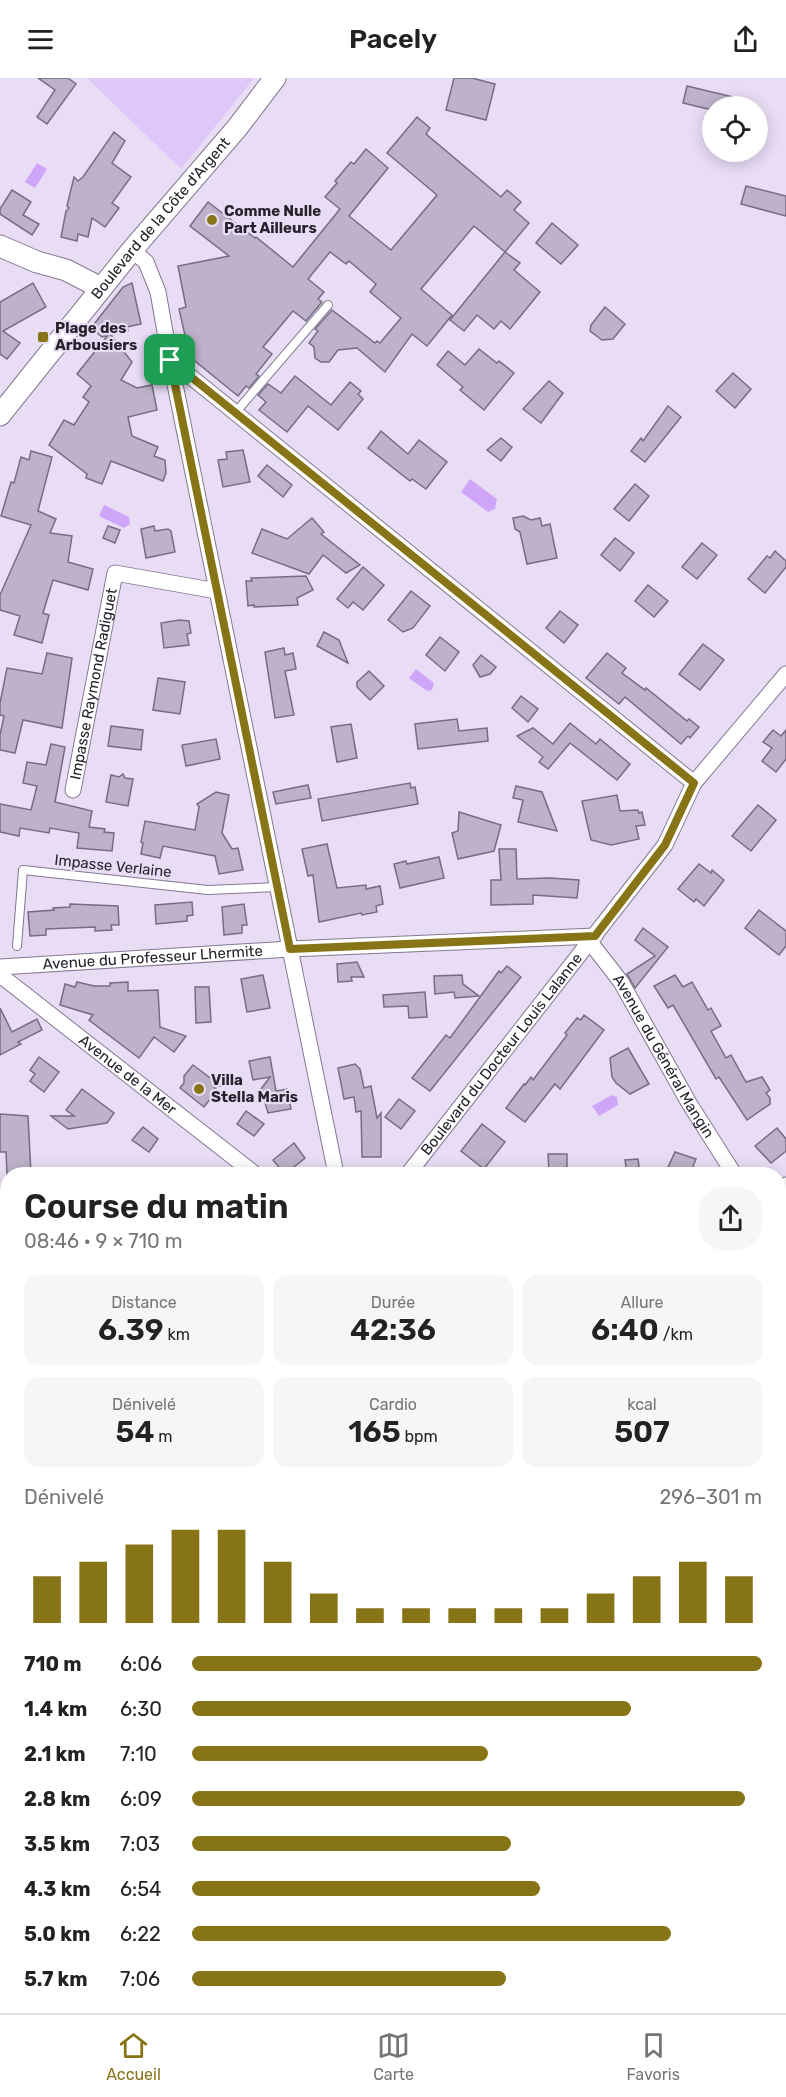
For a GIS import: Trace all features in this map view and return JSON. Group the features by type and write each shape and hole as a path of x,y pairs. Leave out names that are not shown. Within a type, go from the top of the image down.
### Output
{"main road":[{"name":"Boulevard de la Côte d'Argent","path":"0,415 100,288 237,128 275,78"},
{"path":"0,246 37,262 66,270 100,288"}],"street":[{"path":"132,250 146,262 158,292 276,887 335,1167"},
{"path":"170,360 694,783"},
{"name":"Impasse Raymond Radiguet","path":"73,790 115,573 217,591"},
{"name":"Boulevard du Docteur Louis Lalanne","path":"413,1167 665,845 694,783 786,674"},
{"name":"Avenue du Professeur Lhermite","path":"0,967 290,949 592,939"},
{"name":"Avenue du Général Mangin","path":"592,939 621,982 689,1103 730,1167"},
{"name":"Avenue de la Mer","path":"0,975 246,1167"}],"lane":[{"path":"235,413 328,305"},
{"name":"Impasse Verlaine","path":"17,946 24,870 208,890 276,887"}],"shaded area":[{"path":"87,78 254,78 181,169"},
{"path":"37,163 47,169 35,188 25,182"},
{"path":"470,479 497,499 495,509 488,512 461,492"},
{"path":"104,505 129,517 130,524 124,528 99,516"},
{"path":"416,669 434,683 432,690 427,691 409,678"},
{"path":"612,1095 617,1097 618,1105 599,1116 592,1106"}],"building":[{"path":"38,78 68,78 76,84 47,124 37,117 55,90"},
{"path":"454,78 472,78 495,84 486,120 446,110"},
{"path":"687,86 729,96 702,96 702,108 683,103"},
{"path":"417,117 430,128 426,134 501,197 507,190 521,202 514,210 529,223 505,252 474,226 421,289 452,315 427,346 412,334 385,372 357,348 338,350 329,362 321,362 315,358 314,347 309,343 318,331 315,329 332,310 375,343 377,341 380,343 401,318 370,292 376,284 349,261 346,264 330,252 308,279 324,292 318,299 322,302 306,321 293,311 263,347 272,354 256,374 259,376 238,396 190,357 179,309 186,307 178,266 229,256 190,226 208,202 293,267 340,209 325,197 351,162 354,164 366,149 388,168 349,216 391,250 437,195 387,153"},
{"path":"114,132 125,141 112,163 131,177 112,203 119,208 105,227 92,218 88,237 78,234 77,241 61,237 74,177 78,181 83,177"},
{"path":"746,186 786,196 786,216 741,204"},
{"path":"12,190 31,202 23,215 39,224 32,235 0,214 0,209"},
{"path":"552,223 578,245 561,264 536,243"},
{"path":"505,252 520,263 514,270 540,292 510,329 501,321 494,329 477,315 464,331 450,320"},
{"path":"33,283 46,307 3,331 20,343 7,359 0,354 0,302"},
{"path":"132,283 141,324 127,327 128,331 111,335 132,362 121,380 137,388 152,385 157,410 128,417 132,436 158,447 154,456 165,460 166,473 163,481 111,461 102,484 86,478 87,474 49,445 64,420 74,425 89,402 83,397 91,386 77,374 108,335 102,337 91,328 123,287"},
{"path":"605,307 625,324 613,339 602,340 590,331 591,325"},
{"path":"479,349 514,373 484,410 460,390 463,387 437,365 448,351 465,365"},
{"path":"733,373 751,389 735,408 716,391"},
{"path":"295,376 331,405 350,382 361,391 358,394 363,399 338,430 308,406 287,432 259,410 266,402 258,395 268,384 281,393"},
{"path":"549,381 563,393 541,423 523,409"},
{"path":"668,406 681,417 645,462 631,451 641,438 643,441"},
{"path":"381,431 408,454 419,440 447,462 426,489 412,479 410,481 368,448"},
{"path":"501,438 512,447 501,461 487,450"},
{"path":"243,450 250,482 223,487 218,460 227,459 226,452"},
{"path":"31,451 52,457 38,511 56,519 50,533 72,536 68,562 93,569 88,590 53,580 43,613 49,615 42,643 14,635 20,616 0,610 0,595 31,525 1,516 21,457 29,460"},
{"path":"267,465 292,485 283,497 258,476"},
{"path":"635,484 649,496 629,521 614,509"},
{"path":"523,516 531,520 540,518 542,526 550,524 557,558 527,564 520,532 515,529 513,518"},
{"path":"312,518 324,532 321,534 360,565 346,573 323,555 309,574 252,553 262,529 287,539"},
{"path":"108,526 120,530 115,543 103,538"},
{"path":"154,526 155,531 168,529 171,531 175,552 146,558 141,529"},
{"path":"615,538 634,553 620,571 601,555"},
{"path":"702,543 717,555 697,579 682,567"},
{"path":"775,551 786,561 786,567 765,593 748,579 767,556 770,558"},
{"path":"363,567 384,585 363,610 353,602 348,608 337,599"},
{"path":"306,576 313,590 297,598 298,605 248,606 246,581 252,581 251,578"},
{"path":"648,585 668,601 654,617 635,601"},
{"path":"411,591 430,606 413,628 403,632 388,620"},
{"path":"560,611 578,625 564,643 546,628"},
{"path":"189,621 191,633 187,634 189,645 164,648 161,623"},
{"path":"324,632 339,640 348,663 317,646"},
{"path":"440,637 459,652 445,671 426,655"},
{"path":"703,644 724,660 700,690 679,674"},
{"path":"284,648 285,655 293,653 296,669 285,671 294,715 275,718 265,652"},
{"path":"47,653 72,658 62,728 23,720 15,753 0,750 4,716 0,715 0,703 7,668 42,674"},
{"path":"607,653 626,668 622,673 645,690 646,688 687,721 689,719 699,727 690,738 688,736 681,744 625,697 619,704 586,678"},
{"path":"481,655 496,667 490,674 480,677 473,665"},
{"path":"369,671 384,686 370,700 357,687 357,682"},
{"path":"158,678 185,682 180,714 153,710"},
{"path":"521,696 538,709 528,722 512,708"},
{"path":"457,719 459,731 487,728 488,741 418,749 415,724"},
{"path":"570,723 596,744 600,739 630,764 617,780 570,743 548,769 539,762 543,757 517,736 533,728 553,744"},
{"path":"351,724 357,758 337,762 331,727"},
{"path":"111,726 143,730 141,750 108,746"},
{"path":"773,730 781,736 786,730 786,759 776,772 762,761 772,748 763,742"},
{"path":"216,739 220,759 186,766 182,745"},
{"path":"51,744 65,747 55,802 92,811 89,827 114,833 112,851 77,848 79,833 50,828 49,833 20,828 19,836 0,832 0,804 31,810 37,786 23,783 27,762 46,765"},
{"path":"123,774 125,778 133,779 128,806 106,802 111,775 119,777"},
{"path":"410,783 411,788 415,787 418,804 322,821 318,799"},
{"path":"308,785 311,798 276,804 273,792"},
{"path":"516,786 542,792 557,831 518,822 523,800 513,798"},
{"path":"216,792 229,795 222,833 232,849 238,848 243,870 219,874 215,856 163,846 160,858 141,854 145,821 195,830 199,807 197,804"},
{"path":"617,795 620,811 638,810 639,813 642,812 645,825 636,826 639,839 611,845 591,840 582,801"},
{"path":"758,805 776,820 751,851 732,836"},
{"path":"459,812 501,825 494,851 458,859 452,833 458,831"},
{"path":"327,844 337,888 366,885 366,889 380,886 383,904 376,906 377,912 319,922 313,875 308,876 302,849"},
{"path":"499,849 516,849 517,879 579,880 577,898 533,895 533,904 491,905 491,880 501,880"},
{"path":"439,857 444,878 400,888 394,864 406,861 407,864"},
{"path":"699,864 711,873 712,870 724,880 704,906 696,899 694,902 678,889"},
{"path":"192,902 193,915 187,916 187,921 156,924 155,905"},
{"path":"70,904 118,906 119,925 111,925 112,930 95,931 95,927 46,929 46,935 30,936 28,912 70,907"},
{"path":"244,904 247,925 242,925 242,933 224,935 222,907"},
{"path":"759,910 786,931 786,946 779,955 745,928"},
{"path":"643,928 668,947 635,988 627,974 655,956 635,940"},
{"path":"357,962 364,977 351,977 352,981 338,982 337,964"},
{"path":"507,966 521,977 430,1091 412,1078 446,1035 450,1038 499,971 501,973"},
{"path":"263,975 270,1008 247,1012 241,979"},
{"path":"462,975 463,984 479,996 455,998 454,992 435,994 434,976"},
{"path":"675,975 683,987 692,982 708,1010 711,1008 721,1026 711,1031 726,1058 731,1055 746,1082 762,1077 770,1090 766,1093 770,1098 770,1104 747,1120 719,1077 716,1079 673,1005 668,1008 654,986"},
{"path":"77,982 94,986 110,986 110,983 128,982 128,991 158,990 160,1027 186,1036 174,1052 154,1037 139,1058 89,1020 93,1015 60,1005 65,984 75,987"},
{"path":"195,987 209,987 211,1022 196,1023"},
{"path":"425,992 427,1017 409,1018 408,1006 384,1007 383,995"},
{"path":"0,1008 12,1032 37,1019 42,1030 18,1042 21,1044 0,1055"},
{"path":"584,1015 604,1030 560,1089 555,1084 525,1122 506,1108 524,1084 531,1077 533,1080 577,1018 581,1020"},
{"path":"628,1048 649,1084 630,1094 612,1077 610,1058"},
{"path":"39,1057 59,1072 44,1092 30,1081 35,1074 30,1070"},
{"path":"270,1057 276,1091 287,1089 291,1109 268,1113 261,1089 270,1077 253,1080 249,1061"},
{"path":"355,1064 360,1069 364,1088 371,1086 377,1118 381,1113 381,1157 362,1157 361,1111 356,1112 354,1097 344,1099 338,1068"},
{"name":"Villa Stella Maris","path":"193,1065 221,1086 214,1087 217,1090 204,1107 180,1088 184,1083 184,1076"},
{"path":"82,1089 114,1113 107,1123 68,1129 51,1116 74,1116 66,1110"},
{"path":"399,1099 415,1111 401,1129 385,1117"},
{"path":"246,1111 264,1124 254,1136 237,1124"},
{"path":"0,1114 28,1116 31,1167 7,1167 6,1152 0,1152"},
{"path":"482,1124 505,1142 486,1167 481,1167 461,1151"},
{"path":"143,1127 158,1139 149,1152 132,1140"},
{"path":"777,1128 786,1139 786,1151 771,1163 755,1146"},
{"path":"294,1143 305,1158 294,1167 279,1167 273,1160"},
{"path":"675,1152 696,1159 693,1167 668,1167"},
{"path":"548,1154 567,1154 567,1167 549,1167"},
{"path":"638,1159 639,1167 626,1167 625,1160"}],"place":[{"name":"Comme Nulle Part Ailleurs","path":"212,220"},
{"name":"Plage des Arbousiers","path":"43,337"},
{"name":"Villa Stella Maris","path":"199,1089"}],"route":[{"path":"170,360 694,783 665,845 595,936 290,949 170,360"}]}
